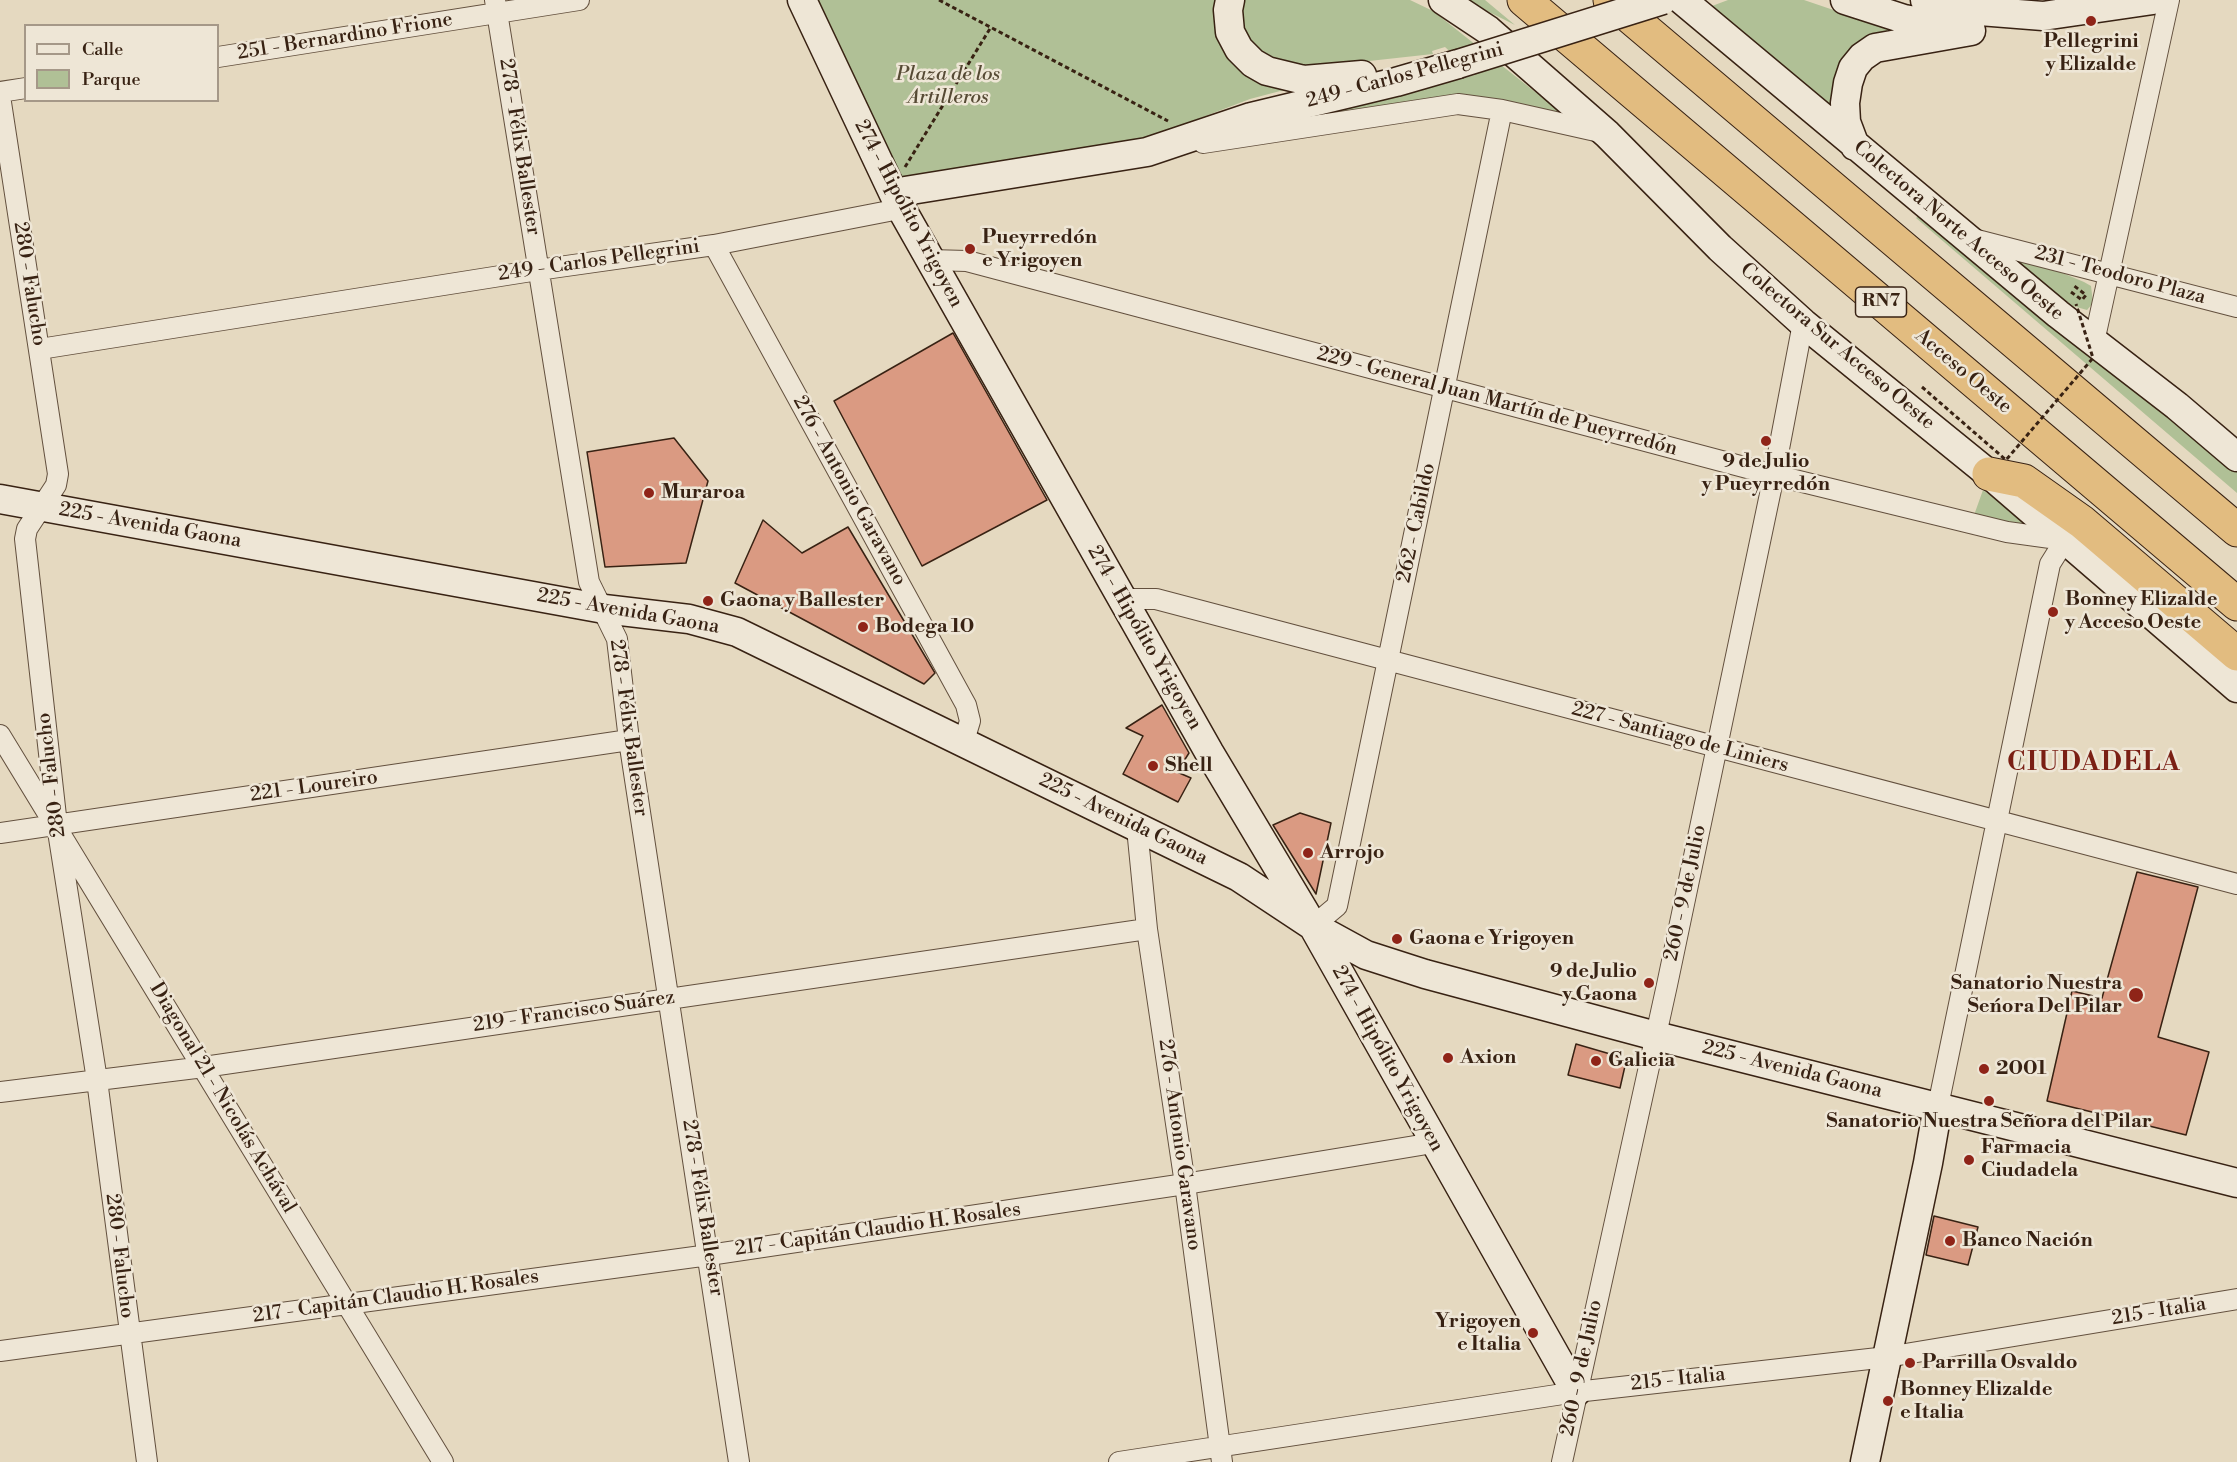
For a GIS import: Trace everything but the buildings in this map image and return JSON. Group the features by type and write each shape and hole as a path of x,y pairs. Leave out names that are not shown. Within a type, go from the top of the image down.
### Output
{"highway":[{"name":"Acceso Oeste","path":"1524,0 2237,604"},
{"name":"RN7","path":"1610,0 2237,530"},
{"path":"1989,474 2024,482 2082,522 2237,654"}],"street":[{"name":"251 - Bernardino Frione","path":"219,57 496,6 579,0"},
{"name":"274 - Hipólito Yrigoyen","path":"802,0 898,189 930,260 1209,752 1313,926 1433,1143 1576,1392"},
{"path":"1230,0 1228,10 1230,32 1239,49 1253,63 1285,78 1331,79 1454,65"},
{"name":"Colectora Sur Acceso Oeste","path":"1443,0 1488,30 1607,134 1720,248 1803,322 1989,474 2237,688"},
{"name":"249 - Carlos Pellegrini","path":"1147,152 1251,117 1396,82 1663,0"},
{"name":"Colectora Norte Acceso Oeste","path":"1682,0 1855,146 2094,342 2177,406 2237,458"},
{"path":"1845,0 1904,19 1971,31"},
{"path":"1925,0 1968,10 2043,16"},
{"path":"1855,146 1846,122 1845,103 1848,83 1853,68 1862,57 1875,48 1971,31 2017,26 2043,16 2153,0"},
{"path":"2094,342 2169,0"},
{"name":"278 - Félix Ballester","path":"496,6 589,582 617,639 629,740 740,1462"},
{"path":"0,94 24,88"},
{"name":"280 - Falucho","path":"0,94 58,474 56,485 27,529 25,539 57,825 97,1080 147,1462"},
{"name":"249 - Carlos Pellegrini","path":"40,349 538,270 714,245 889,212 898,189 904,190 1443,106 1477,105 1502,110"},
{"path":"1502,110 1607,134"},
{"name":"262 - Cabildo","path":"1313,926 1337,906 1502,110"},
{"name":"231 - Teodoro Plaza","path":"1968,238 2237,307"},
{"name":"276 - Antonio Garavano","path":"714,245 966,705 970,721 964,741"},
{"name":"229 - General Juan Martín de Pueyrredón","path":"930,260 967,261 1774,476 2007,532 2065,540"},
{"name":"260 - 9 de Julio","path":"1562,1462 1717,748 1774,476 1803,322"},
{"name":"225 - Avenida Gaona","path":"0,499 604,609 689,619 737,632 1239,877 1313,926 1366,955 1656,1036 2237,1183"},
{"path":"1865,1462 2050,564 2065,540"},
{"name":"227 - Santiago de Liniers","path":"1122,598 1156,599 2237,884"},
{"name":"Diagonal 21 - Nicolás Achával","path":"0,735 57,825 443,1462"},
{"name":"221 - Loureiro","path":"0,833 629,740"},
{"name":"276 - Antonio Garavano","path":"1137,828 1148,929 1222,1454"},
{"name":"219 - Francisco Suárez","path":"0,1092 204,1067 1148,929"},
{"name":"217 - Capitán Claudio H. Rosales","path":"0,1351 709,1255 1185,1184 1433,1143"},
{"name":"215 - Italia","path":"1119,1462 1222,1454 1576,1392 1887,1357 2237,1299"}],"path":[{"path":"939,0 1164,116 1172,129"},
{"path":"898,189 991,27"},
{"path":"1922,387 2006,460 2093,358 2076,304"}],"green space":[{"name":"Plaza de los Artilleros","path":"812,0 1220,0 1284,90 1250,99 1127,146 905,179 897,175"},
{"path":"1239,0 1410,0 1433,11 1573,122 1508,103 1220,135 1449,78 1451,81 1475,75 1445,47 1432,51 1433,54 1287,70 1241,36"},
{"path":"1465,0 1485,0 1515,25"},
{"path":"1693,0 1705,0 1712,6 1728,0 1804,0 1910,36 1889,38 1837,114"},
{"path":"1919,215 2237,466 2237,493 1916,218"},
{"path":"2011,258 2053,269 2084,282 2091,286 2093,303 2087,310 2073,306 2018,270"},
{"path":"1983,490 2031,525 2033,531 1973,518"}],"place":[{"name":"Pellegrini y Elizalde","path":"2091,21"},
{"name":"Pueyrredón e Yrigoyen","path":"970,249"},
{"name":"9 de Julio y Pueyrredón","path":"1766,441"},
{"name":"Muraroa","path":"649,493"},
{"name":"Gaona y Ballester","path":"708,601"},
{"name":"Bonney Elizalde y Acceso Oeste","path":"2053,612"},
{"name":"Bodega 10","path":"863,627"},
{"name":"Shell","path":"1153,766"},
{"name":"Arrojo","path":"1308,853"},
{"name":"Gaona e Yrigoyen","path":"1397,939"},
{"name":"9 de Julio y Gaona","path":"1649,983"},
{"name":"Sanatorio Nuestra Seńora Del Pilar","path":"2136,995"},
{"name":"Axion","path":"1448,1058"},
{"name":"Galicia","path":"1596,1061"},
{"name":"2001","path":"1984,1069"},
{"name":"Sanatorio Nuestra Señora del Pilar","path":"1989,1101"},
{"name":"Farmacia Ciudadela","path":"1969,1160"},
{"name":"Banco Nación","path":"1950,1241"},
{"name":"Yrigoyen e Italia","path":"1533,1333"},
{"name":"Parrilla Osvaldo","path":"1910,1363"},
{"name":"Bonney Elizalde e Italia","path":"1888,1401"}],"district":[{"name":"CIUDADELA","path":"2094,764"}]}
